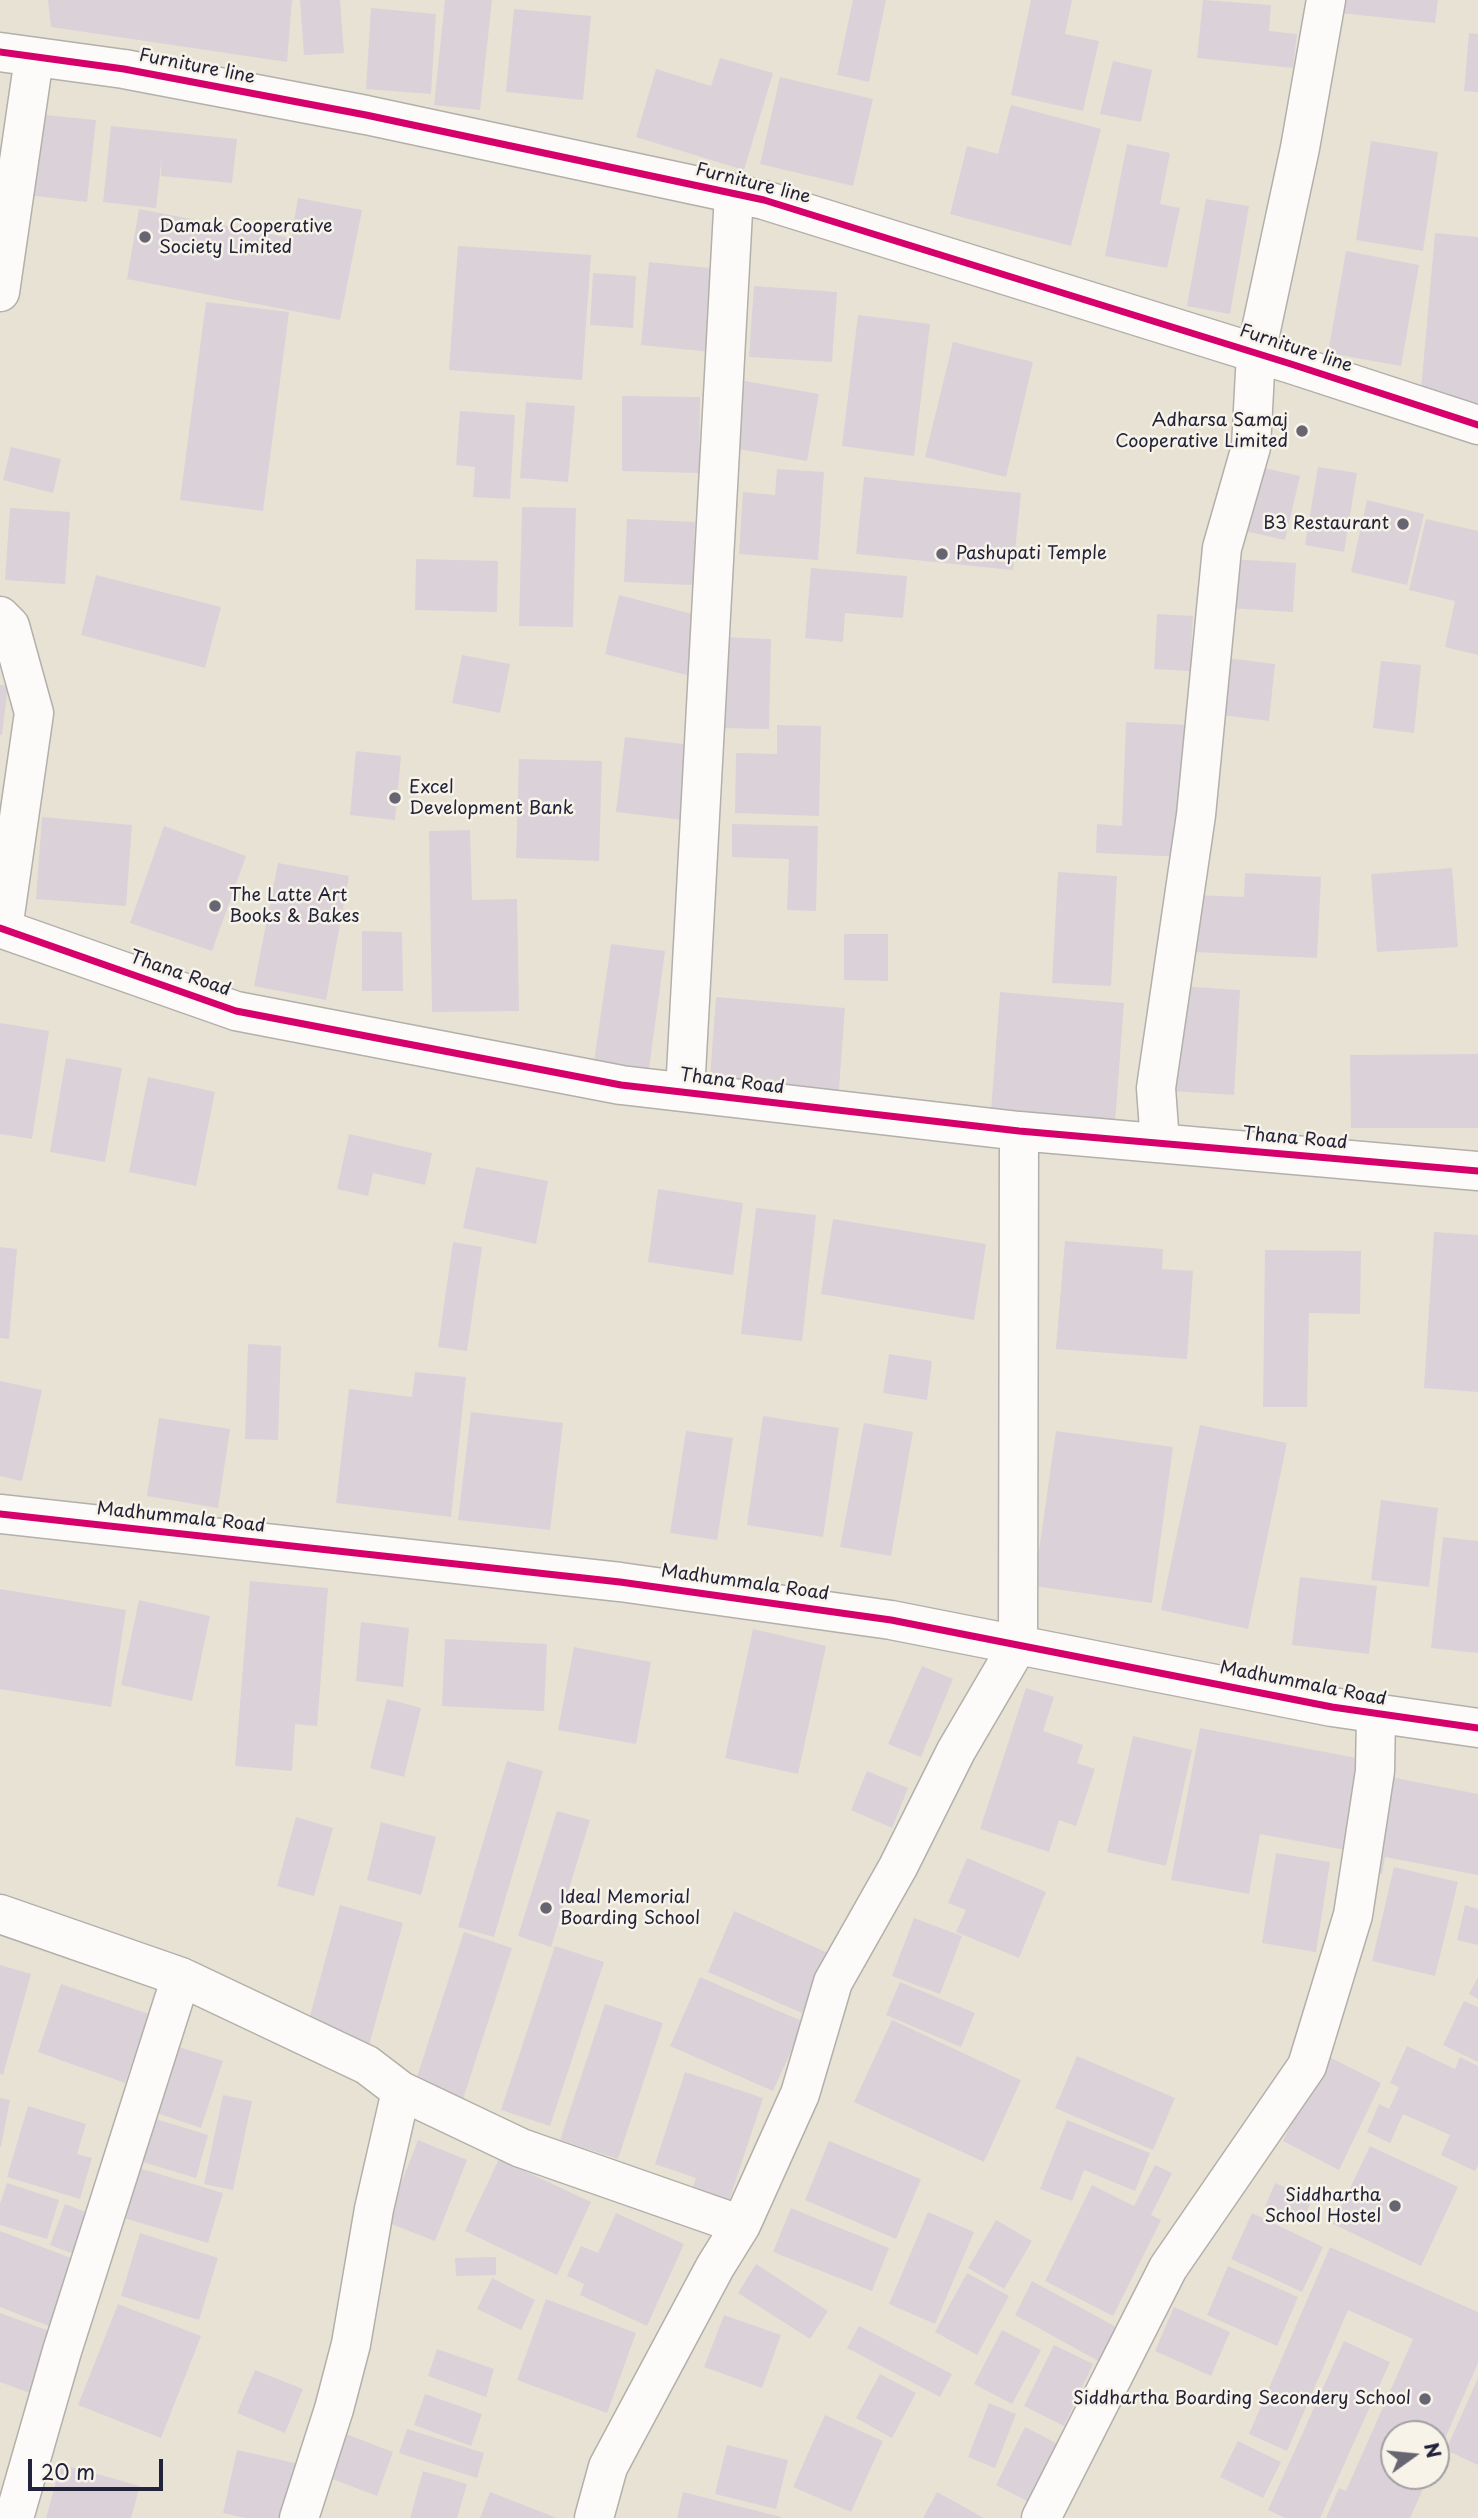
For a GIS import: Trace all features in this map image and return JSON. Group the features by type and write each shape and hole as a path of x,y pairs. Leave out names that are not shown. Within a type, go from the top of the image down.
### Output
{"street":[{"path":"1160,1143 1156,1088 1196,815 1222,548 1251,447 1256,353 1300,148 1326,0"},
{"path":"0,292 17,55"},
{"name":"Furniture line","path":"17,55 124,69 366,115 764,200 1478,425"},
{"path":"685,1092 734,193"},
{"path":"0,616 10,626 34,713 1,928"},
{"name":"Thana Road","path":"1,928 236,1011 621,1085 1019,1131 1478,1171"},
{"path":"594,2518 608,2467 715,2267 741,2225 800,2094 833,1982 898,1867 956,1751 1018,1644 1019,1131"},
{"name":"Madhummala Road","path":"0,1514 620,1582 891,1620 1376,1715 1478,1728"},
{"path":"1041,2518 1168,2268 1307,2066 1353,1915 1375,1771 1376,1715"},
{"path":"0,1914 181,1977 367,2065 401,2091 521,2148 741,2225"},
{"path":"14,2518 62,2351 181,1977"},
{"path":"299,2518 334,2409 351,2344 374,2209 401,2091"}],"building":[{"path":"48,0 292,0 287,62 51,27"},
{"path":"300,0 340,0 344,53 304,55"},
{"path":"445,0 492,0 480,110 434,105"},
{"path":"853,0 886,0 869,82 837,75"},
{"path":"1031,0 1072,0 1065,34 1099,41 1083,111 1011,95"},
{"path":"1203,0 1271,5 1269,31 1297,34 1293,68 1197,58"},
{"path":"1342,0 1438,0 1435,23 1340,13"},
{"path":"371,8 436,14 431,94 366,89"},
{"path":"514,9 591,16 583,100 506,92"},
{"path":"1469,33 1478,34 1478,92 1464,91"},
{"path":"720,58 773,73 744,170 636,137 656,69 711,86"},
{"path":"1113,61 1152,70 1141,122 1100,114"},
{"path":"780,77 873,99 853,186 760,164"},
{"path":"1011,105 1101,129 1071,246 950,214 967,146 998,154"},
{"path":"35,114 96,120 87,202 27,195"},
{"path":"111,126 237,139 232,183 161,176 162,157 156,208 103,202"},
{"path":"1371,141 1438,152 1423,251 1356,240"},
{"path":"1127,144 1170,153 1160,204 1180,208 1167,268 1105,256"},
{"path":"298,198 362,210 340,320 127,279 139,209 291,238"},
{"path":"1206,199 1249,206 1230,314 1187,306"},
{"path":"1435,233 1478,237 1478,406 1420,401"},
{"path":"458,246 591,255 582,380 449,370"},
{"path":"1346,251 1419,265 1401,366 1328,353"},
{"path":"649,262 720,269 712,352 641,345"},
{"path":"593,273 636,276 633,328 590,325"},
{"path":"754,286 837,292 832,362 749,357"},
{"path":"206,302 289,312 263,511 180,500"},
{"path":"858,315 930,324 914,456 842,446"},
{"path":"953,342 1033,362 1006,477 925,457"},
{"path":"739,380 819,394 807,461 727,447"},
{"path":"622,396 700,397 699,473 622,471"},
{"path":"526,402 575,406 568,482 520,478"},
{"path":"460,411 515,415 510,499 473,497 475,467 456,465"},
{"path":"11,447 61,459 53,493 3,480"},
{"path":"1260,467 1300,476 1285,540 1245,531"},
{"path":"1318,467 1357,473 1344,552 1305,545"},
{"path":"777,469 824,472 818,560 739,554 743,492 775,495"},
{"path":"864,477 1021,493 1013,570 856,554"},
{"path":"1367,500 1424,514 1407,585 1351,572"},
{"path":"522,507 576,508 573,627 519,626"},
{"path":"10,508 70,512 65,584 5,580"},
{"path":"627,519 695,522 693,585 624,582"},
{"path":"1426,519 1478,531 1478,655 1445,647 1455,601 1409,590"},
{"path":"416,559 498,561 497,612 415,610"},
{"path":"1231,559 1296,563 1293,612 1229,608"},
{"path":"811,568 907,576 903,618 845,613 843,642 805,638"},
{"path":"96,575 221,607 205,668 81,635"},
{"path":"619,595 708,618 694,677 605,654"},
{"path":"1157,614 1193,616 1190,671 1154,669"},
{"path":"721,637 771,639 769,729 718,728"},
{"path":"462,655 510,664 500,713 452,703"},
{"path":"1219,657 1275,664 1269,721 1213,714"},
{"path":"1381,661 1421,665 1414,733 1373,728"},
{"path":"0,685 8,686 2,735 0,735"},
{"path":"1126,722 1189,725 1184,857 1096,853 1097,824 1122,826"},
{"path":"777,725 821,726 819,816 735,813 736,753 777,754"},
{"path":"625,737 692,745 683,820 616,812"},
{"path":"356,751 401,756 395,820 350,815"},
{"path":"519,759 602,761 599,861 516,858"},
{"path":"42,817 132,825 126,906 36,899"},
{"path":"732,824 818,826 816,911 787,910 789,859 732,857"},
{"path":"164,826 246,856 212,951 130,923"},
{"path":"470,830 472,900 517,899 519,1011 432,1012 429,831"},
{"path":"278,863 349,876 326,1000 254,986"},
{"path":"1452,868 1458,947 1377,952 1371,874"},
{"path":"1058,872 1117,876 1111,986 1052,983"},
{"path":"1245,873 1321,877 1317,958 1195,952 1197,895 1244,897"},
{"path":"362,931 402,932 403,991 362,991"},
{"path":"844,934 888,934 888,981 844,980"},
{"path":"611,944 665,951 648,1076 593,1068"},
{"path":"1178,986 1240,990 1234,1095 1171,1091"},
{"path":"1000,992 1124,1003 1115,1123 991,1112"},
{"path":"716,997 845,1008 838,1102 709,1092"},
{"path":"0,1023 49,1031 32,1139 0,1134"},
{"path":"1478,1054 1478,1128 1351,1128 1350,1055"},
{"path":"66,1058 122,1068 105,1162 50,1152"},
{"path":"148,1077 215,1092 196,1186 129,1172"},
{"path":"349,1134 432,1153 425,1185 373,1173 368,1196 337,1189"},
{"path":"476,1167 548,1181 536,1244 463,1228"},
{"path":"658,1189 743,1203 733,1275 648,1262"},
{"path":"756,1208 816,1215 802,1341 741,1334"},
{"path":"833,1219 986,1244 974,1320 821,1294"},
{"path":"1434,1232 1478,1235 1478,1392 1424,1388"},
{"path":"1065,1241 1163,1249 1162,1269 1193,1271 1187,1359 1056,1349"},
{"path":"453,1242 482,1247 467,1351 438,1347"},
{"path":"0,1247 17,1249 9,1339 0,1338"},
{"path":"1265,1250 1361,1251 1360,1314 1309,1313 1307,1407 1263,1407"},
{"path":"248,1344 281,1346 278,1440 245,1439"},
{"path":"889,1354 932,1361 927,1400 883,1393"},
{"path":"415,1372 466,1377 451,1517 336,1503 349,1389 412,1397"},
{"path":"0,1381 42,1390 22,1481 0,1476"},
{"path":"471,1412 563,1423 550,1530 458,1520"},
{"path":"763,1416 839,1428 823,1537 747,1525"},
{"path":"159,1418 230,1429 218,1508 147,1496"},
{"path":"864,1423 913,1432 891,1556 840,1547"},
{"path":"1200,1425 1287,1443 1248,1629 1161,1610"},
{"path":"686,1431 733,1438 717,1540 670,1533"},
{"path":"1056,1431 1173,1447 1152,1603 1034,1586"},
{"path":"1381,1500 1438,1508 1429,1587 1371,1580"},
{"path":"1443,1537 1478,1541 1478,1653 1431,1648"},
{"path":"1300,1577 1377,1586 1369,1654 1292,1645"},
{"path":"250,1581 328,1588 317,1726 295,1724 292,1771 235,1766"},
{"path":"0,1589 126,1610 111,1707 0,1689"},
{"path":"139,1600 210,1616 192,1701 121,1685"},
{"path":"361,1622 409,1628 403,1687 356,1681"},
{"path":"753,1629 826,1646 798,1774 725,1758"},
{"path":"445,1639 547,1644 544,1711 442,1706"},
{"path":"574,1647 651,1662 636,1744 558,1730"},
{"path":"922,1666 953,1679 921,1757 888,1744"},
{"path":"1026,1688 1054,1697 1043,1731 1083,1745 1077,1763 1095,1769 1076,1826 1059,1820 1049,1852 980,1829"},
{"path":"387,1699 421,1708 404,1777 370,1768"},
{"path":"1200,1728 1372,1761 1356,1852 1260,1834 1249,1894 1171,1880"},
{"path":"1133,1736 1192,1750 1166,1866 1107,1852"},
{"path":"507,1761 543,1771 494,1937 458,1927"},
{"path":"867,1771 908,1788 892,1828 851,1810"},
{"path":"1380,1775 1478,1794 1478,1875 1385,1857 1382,1874 1362,1871"},
{"path":"557,1811 590,1820 551,1947 518,1936"},
{"path":"296,1817 333,1828 314,1896 277,1886"},
{"path":"381,1822 436,1837 421,1895 367,1880"},
{"path":"1276,1853 1330,1862 1316,1952 1262,1943"},
{"path":"967,1858 1046,1892 1019,1958 956,1932 966,1910 948,1903"},
{"path":"1394,1867 1458,1882 1435,1976 1372,1961"},
{"path":"340,1905 403,1923 369,2045 307,2027"},
{"path":"1465,1905 1478,1909 1478,1945 1457,1940"},
{"path":"734,1911 828,1953 802,2013 708,1972"},
{"path":"914,1918 962,1936 940,1994 892,1976"},
{"path":"464,1932 512,1948 462,2102 414,2086"},
{"path":"555,1946 604,1962 550,2126 501,2110"},
{"path":"0,1965 31,1974 3,2075 0,2074"},
{"path":"700,1977 804,2022 773,2091 670,2046"},
{"path":"1478,1977 1478,1999 1469,1994"},
{"path":"900,1982 975,2013 961,2047 886,2015"},
{"path":"61,1984 149,2014 125,2083 38,2052"},
{"path":"1464,2001 1478,2007 1478,2062 1443,2045"},
{"path":"605,2004 663,2023 618,2159 560,2140"},
{"path":"892,2020 1021,2080 984,2162 854,2102"},
{"path":"170,2044 223,2061 201,2128 148,2110"},
{"path":"1407,2046 1455,2069 1460,2057 1478,2066 1478,2165 1475,2171 1441,2155 1450,2135 1403,2114 1390,2143 1367,2132 1379,2104 1389,2109 1399,2087 1390,2083"},
{"path":"1325,2055 1381,2083 1339,2170 1283,2141"},
{"path":"1077,2056 1175,2098 1153,2150 1055,2108"},
{"path":"685,2072 763,2098 726,2210 689,2197 696,2178 655,2164"},
{"path":"223,2095 252,2101 233,2190 204,2184"},
{"path":"0,2098 10,2100 1,2147 0,2147"},
{"path":"28,2106 86,2124 77,2154 92,2158 80,2199 7,2177"},
{"path":"149,2117 208,2135 196,2178 136,2160"},
{"path":"1067,2120 1150,2153 1135,2191 1084,2170 1072,2201 1040,2189"},
{"path":"418,2140 467,2160 435,2241 386,2222"},
{"path":"829,2141 921,2179 896,2239 805,2200"},
{"name":"Siddhartha School Hostel","path":"1370,2146 1458,2187 1421,2266 1333,2224"},
{"path":"499,2159 591,2202 557,2275 465,2231"},
{"path":"1155,2165 1172,2173 1151,2215 1161,2220 1113,2316 1045,2281 1092,2185 1134,2206"},
{"path":"139,2168 223,2193 208,2243 124,2218"},
{"path":"7,2183 59,2200 47,2239 0,2225 0,2204"},
{"path":"1275,2183 1312,2199 1302,2223 1265,2207"},
{"path":"65,2204 101,2218 87,2259 50,2245"},
{"path":"791,2208 889,2248 872,2291 773,2252"},
{"path":"928,2212 974,2232 935,2324 889,2304"},
{"path":"616,2213 684,2244 647,2326 580,2295 584,2284 567,2276 581,2246 598,2253"},
{"path":"1252,2213 1323,2247 1302,2292 1231,2259"},
{"path":"996,2220 1032,2241 1004,2289 968,2268"},
{"path":"0,2231 79,2261 54,2328 0,2307"},
{"path":"140,2233 218,2258 199,2320 121,2296"},
{"name":"Siddhartha Boarding Secondery School","path":"1330,2247 1478,2312 1478,2363 1450,2427 1450,2420 1380,2420 1380,2490 1423,2490 1410,2518 1326,2518 1339,2488 1346,2491 1413,2339 1348,2310 1287,2451 1249,2434"},
{"path":"496,2257 496,2275 456,2276 455,2258"},
{"path":"756,2264 828,2311 810,2339 738,2293"},
{"path":"1228,2266 1298,2297 1277,2346 1207,2315"},
{"path":"967,2273 1009,2296 977,2355 935,2332"},
{"path":"492,2278 535,2300 521,2330 477,2309"},
{"path":"1032,2281 1118,2328 1100,2362 1015,2315"},
{"path":"546,2299 636,2333 607,2413 517,2380"},
{"path":"118,2304 201,2336 161,2438 78,2405"},
{"path":"1174,2307 1230,2332 1211,2376 1155,2351"},
{"path":"0,2313 52,2332 30,2393 0,2382"},
{"path":"724,2315 781,2335 762,2388 704,2367"},
{"path":"859,2326 952,2374 940,2397 847,2348"},
{"path":"1002,2330 1041,2350 1012,2404 974,2384"},
{"path":"1344,2341 1390,2362 1320,2518 1285,2518 1268,2510"},
{"path":"1054,2345 1093,2364 1064,2426 1024,2406"},
{"path":"437,2349 494,2369 486,2397 428,2376"},
{"path":"255,2370 303,2389 285,2433 237,2413"},
{"path":"880,2374 916,2393 892,2438 856,2418"},
{"path":"1478,2378 1478,2465 1450,2452 1450,2441"},
{"path":"425,2394 482,2414 471,2446 414,2425"},
{"path":"989,2403 1016,2414 995,2468 968,2457"},
{"path":"825,2415 883,2441 851,2512 793,2487"},
{"path":"1025,2427 1060,2445 1031,2503 996,2485"},
{"path":"407,2429 484,2453 477,2478 399,2453"},
{"path":"338,2431 393,2452 377,2496 322,2475"},
{"path":"1238,2441 1281,2462 1263,2498 1220,2477"},
{"path":"727,2445 788,2460 776,2509 715,2494"},
{"path":"237,2450 299,2464 288,2518 245,2518 223,2513"},
{"path":"61,2464 140,2486 131,2518 46,2518"},
{"path":"423,2471 467,2484 457,2518 410,2518"},
{"path":"490,2492 557,2518 480,2518"},
{"path":"683,2492 781,2517 781,2518 677,2518"},
{"path":"937,2492 984,2518 923,2518"}],"cycle path":[{"path":"0,52 124,69 366,115 764,200 1478,425"},
{"path":"0,928 236,1011 621,1085 1019,1131 1478,1171"},
{"path":"0,1514 620,1582 891,1620 1332,1707 1478,1728"}],"place":[{"name":"Damak Cooperative Society Limited","path":"145,237"},
{"name":"Adharsa Samaj Cooperative Limited","path":"1302,431"},
{"name":"B3 Restaurant","path":"1403,524"},
{"name":"Pashupati Temple","path":"942,554"},
{"name":"Excel Development Bank","path":"395,798"},
{"name":"The Latte Art Books & Bakes","path":"215,906"},
{"name":"Ideal Memorial Boarding School","path":"546,1908"},
{"name":"Siddhartha School Hostel","path":"1395,2206"},
{"name":"Siddhartha Boarding Secondery School","path":"1425,2399"}]}
